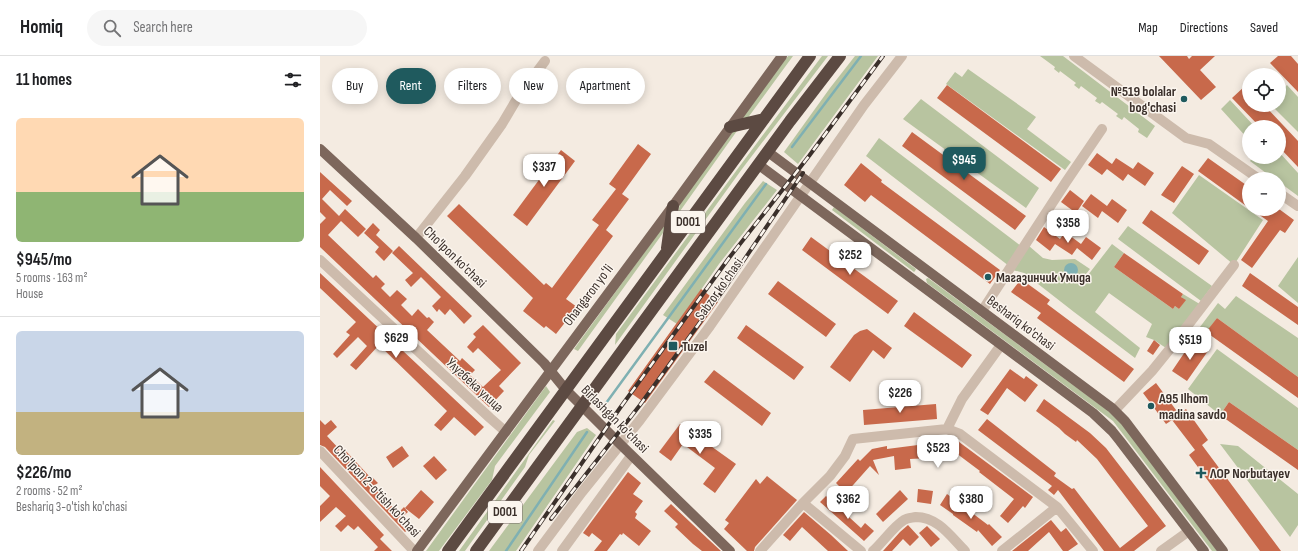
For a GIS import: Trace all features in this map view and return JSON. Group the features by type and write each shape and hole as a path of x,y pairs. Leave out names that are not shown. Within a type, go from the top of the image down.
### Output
{"highway":[{"name":"D001","path":"448,551 810,56"},
{"name":"D001","path":"476,551 817,85 840,56"},
{"path":"730,127 764,119"},
{"path":"667,250 673,206"}],"main road":[{"name":"Ohangaron yoʻli","path":"418,551 782,56"},
{"name":"Cho'lpon ko'chasi","path":"320,149 416,238 551,371 566,390"},
{"name":"Beshariq ko'chasi","path":"768,152 1115,410 1125,421 1223,551"},
{"name":"Beshariq ko'chasi","path":"759,165 1094,413 1120,440 1204,551"},
{"path":"917,282 926,269"},
{"name":"Birlashgan ko'chasi","path":"566,390 631,456 730,551"}],"street":[{"name":"Sabzor ko'chasi","path":"538,551 582,492 640,420 710,326 864,105 902,56"},
{"path":"1074,56 1186,138 1209,144 1249,172"},
{"path":"416,238 465,176 502,124 518,97 545,61"},
{"path":"982,311 1102,129"},
{"path":"1286,197 1298,206"},
{"name":"Улугбека улица","path":"320,260 506,432"},
{"path":"1115,410 1169,350 1234,265"},
{"path":"947,429 962,400 1001,345"},
{"path":"760,551 803,503 830,476 845,456 853,439 947,429 960,434 1057,507 1093,551"},
{"name":"Cho'lpon 2-o'tish ko'chasi","path":"320,451 414,551"},
{"path":"562,551 631,456"},
{"path":"803,503 861,551"},
{"path":"1002,551 1057,507"},
{"path":"873,551 902,521 920,517 928,519 942,527 965,551"},
{"path":"1160,551 1189,531"}],"green space":[{"path":"788,56 793,56 747,119 741,119"},
{"path":"822,56 828,56 742,169 615,345 616,334"},
{"path":"855,56 878,56 798,164 784,152"},
{"path":"1040,56 1063,56 1155,126 1147,138 1138,132 1139,129 1124,117 1122,120 1116,116 1118,114 1102,102 1100,104 1095,101 1097,98 1081,86 1079,89 1074,85 1076,83 1060,71 1059,73 1054,69 1055,67"},
{"path":"968,69 1036,117 1027,129 1071,162 1065,170 946,84 955,72 962,77"},
{"path":"1287,85 1298,97 1298,132 1278,112 1286,112"},
{"path":"921,99 1039,188 1026,208 903,119"},
{"path":"1230,100 1249,120 1242,120 1242,132 1221,109"},
{"path":"739,128 678,214 680,203 735,129"},
{"path":"879,138 1021,246 1009,266 866,156"},
{"path":"1286,160 1298,173 1298,196 1286,187 1286,172 1265,172 1254,164 1286,164"},
{"path":"1199,175 1242,205 1242,216 1257,216 1263,220 1234,265 1172,213"},
{"path":"763,181 777,190 719,264 677,324 663,315 745,203"},
{"path":"834,207 916,269 915,271 914,272 832,210"},
{"path":"665,224 663,233 578,351 574,349"},
{"path":"1128,226 1212,286 1201,301 1118,239"},
{"path":"1112,244 1124,253 1114,267 1173,309 1175,306 1179,309 1185,300 1181,297 1183,294 1203,306 1169,350 1154,340 1146,337 1152,324 1109,293 1095,312 1140,348 1135,358 1024,273 1009,269 1029,246 1043,258 1052,260 1075,259 1090,269 1086,274 1088,275"},
{"path":"1298,257 1298,303 1278,286"},
{"path":"928,278 1107,410 1122,424 1217,551 1212,551 1113,421 927,283 926,279"},
{"path":"1236,296 1298,338 1298,377 1217,318 1207,332 1200,327 1218,303 1225,309"},
{"path":"1217,349 1298,408 1298,450 1229,402 1220,415 1188,389"},
{"path":"546,386 550,392 495,466 492,480 439,551 426,551"},
{"path":"553,420 555,421 529,455 525,467 465,551 459,551"},
{"path":"587,428 596,435 516,551 489,551 577,432"},
{"path":"1220,444 1238,446 1298,494 1298,525 1290,537"}],"water":[{"path":"1071,263 1076,265 1078,270 1076,275 1071,277 1066,275 1064,270 1066,265"}],"building":[{"path":"1159,56 1187,56 1189,59 1192,56 1215,56 1200,70 1216,87 1201,100"},
{"path":"1278,56 1291,56 1298,64 1298,92 1286,80 1286,68 1275,68 1270,63"},
{"path":"947,85 1061,169 1051,182 937,98"},
{"path":"1242,89 1242,108 1232,98"},
{"path":"1246,112 1271,112 1278,120 1253,120"},
{"path":"1286,128 1298,141 1298,167 1286,154"},
{"path":"912,132 1026,216 1015,230 902,146"},
{"path":"638,144 651,154 622,194 629,199 606,230 613,236 566,299 577,307 556,334 546,326 544,328 523,311 533,298 447,216 459,204 544,285 546,283 552,288 599,225 592,220 616,189 609,184"},
{"path":"561,150 575,161 527,226 513,215"},
{"path":"1097,153 1112,164 1116,158 1133,169 1138,162 1154,173 1145,186 1128,174 1123,181 1107,169 1102,175 1088,165"},
{"path":"1208,158 1242,182 1242,203 1198,171"},
{"path":"861,163 882,180 881,182 1000,270 990,284 871,195 865,202 844,185"},
{"path":"1182,166 1194,174 1174,203 1161,195"},
{"path":"320,172 352,201 347,206 330,190 322,199 339,216 345,209 366,229 358,237 341,221 328,235 373,278 376,275 385,284 381,288 390,297 397,290 407,299 401,305 412,316 418,309 427,318 429,317 434,322 427,330 460,361 462,358 475,370 470,375 483,387 501,370 478,348 473,353 467,347 476,337 473,334 483,325 521,363 499,386 504,391 489,407 320,247 320,224 326,218 320,212"},
{"path":"1070,190 1084,201 1076,213 1061,202"},
{"path":"1091,194 1107,206 1112,199 1127,210 1118,223 1102,211 1098,218 1082,206"},
{"path":"1151,210 1209,251 1199,265 1142,223"},
{"path":"1286,214 1294,220 1285,233 1280,230 1252,268 1241,260 1268,221 1261,216 1286,216"},
{"path":"373,223 380,230 376,235 393,251 384,261 375,252 379,247 364,233"},
{"path":"1044,227 1060,239 1065,232 1081,244 1086,237 1101,248 1092,260 1077,248 1072,255 1055,244 1050,251 1036,240"},
{"path":"811,237 898,301 888,314 802,250"},
{"path":"399,246 472,316 464,324 450,309 445,315 439,309 437,312 432,306 441,297 421,277 411,287 405,280 413,273 392,253"},
{"path":"1124,253 1183,294 1181,297 1186,300 1179,309 1175,306 1173,309 1114,267"},
{"path":"320,273 484,427 475,436 454,417 441,431 434,425 447,411 379,345 356,370 350,365 367,346 358,337 337,358 333,354 350,335 346,332 356,322 320,288"},
{"path":"1250,273 1298,307 1298,325 1242,286"},
{"path":"1021,279 1050,300 1047,304 1134,369 1124,382 1037,318 1041,313 1011,292"},
{"path":"778,281 836,324 826,337 768,294"},
{"path":"701,289 718,302 645,403 628,391"},
{"path":"914,312 972,355 962,368 904,326"},
{"path":"1217,318 1298,377 1298,398 1206,332"},
{"path":"746,325 804,367 794,380 737,338"},
{"path":"867,329 892,348 884,359 873,350 850,382 830,367 854,335"},
{"path":"1154,340 1160,345 1153,355 1147,351"},
{"path":"1193,340 1208,351 1187,381 1172,371"},
{"path":"1010,369 1024,379 1026,376 1038,385 1025,402 1007,388 988,415 980,410"},
{"path":"714,370 771,413 762,426 704,382"},
{"path":"1156,383 1179,414 1186,409 1208,440 1202,445 1281,551 1260,551 1189,455 1195,450 1172,420 1166,424 1143,393"},
{"path":"1044,399 1090,433 1106,448 1166,526 1134,551 1104,551 1058,490 1054,495 1048,490 1052,486 978,430 987,419 1056,473 1054,476 1072,489 1074,488 1120,548 1148,526 1097,459 1077,440 1076,442 1036,411"},
{"path":"1229,402 1298,450 1298,470 1220,415"},
{"path":"936,404 937,419 864,425 863,410"},
{"path":"320,420 325,425 331,420 337,427 327,436 341,451 344,449 370,477 371,476 378,483 375,485 398,513 404,507 408,512 400,519 409,529 405,532 325,447 320,445"},
{"path":"680,424 736,464 715,493 703,484 715,468 683,444 671,461 659,452"},
{"path":"955,439 1033,497 1025,508 1023,506 1008,523 1000,516 1014,499 948,447 949,457 910,459 911,468 895,470 894,456 873,460 879,475 870,466 846,493 836,483 858,459 860,461 872,449 887,446 887,449 918,445 918,443 954,441"},
{"path":"402,446 409,456 393,468 386,457"},
{"path":"434,456 447,470 436,480 423,466"},
{"path":"320,467 384,535 380,539 392,551 374,551 378,547 358,526 354,530 348,525 341,532 335,526 346,516 336,507 320,522 320,506 330,496 320,486"},
{"path":"628,472 641,483 633,494 643,501 635,512 637,514 635,518 651,531 639,546 623,533 622,535 620,534 607,551 594,551 602,541 592,533 589,537 583,533"},
{"path":"767,476 797,500 755,547 754,551 747,551 724,529 729,523 725,520 756,479 760,484"},
{"path":"918,489 933,491 931,504 917,502"},
{"path":"421,490 434,502 419,519 405,508"},
{"path":"900,490 908,499 883,522 876,514"},
{"path":"947,494 988,525 989,524 1002,537 992,546 978,530 977,532 940,505"},
{"path":"826,496 861,528 865,523 874,531 864,541 820,502"},
{"path":"671,504 721,551 702,551 693,544 675,527 678,524 664,511"},
{"path":"804,512 848,551 828,551 802,527 790,541 783,535"},
{"path":"1051,520 1061,532 1066,528 1078,544 1068,551 1063,551 1049,532 1028,551 1012,551"},
{"path":"908,525 919,537 910,546 903,539 892,551 883,551 900,532"},
{"path":"927,526 940,539 931,547 919,533"}],"waterway":[{"path":"792,147 861,56"},
{"path":"601,410 766,184"},
{"path":"506,551 587,432"}],"railway":[{"path":"521,551 620,408 729,258 809,156 883,56"},
{"path":"551,519 640,405 727,285 803,173"}],"place":[{"name":"№519 bolalar bog'chasi","path":"1184,99"},
{"name":"Магазинчик Умида","path":"988,277"},
{"name":"Tuzel","path":"673,346"},
{"name":"A95 Ilhom madina savdo","path":"1151,406"},
{"name":"ЛОР Norbutayev","path":"1201,473"}]}
